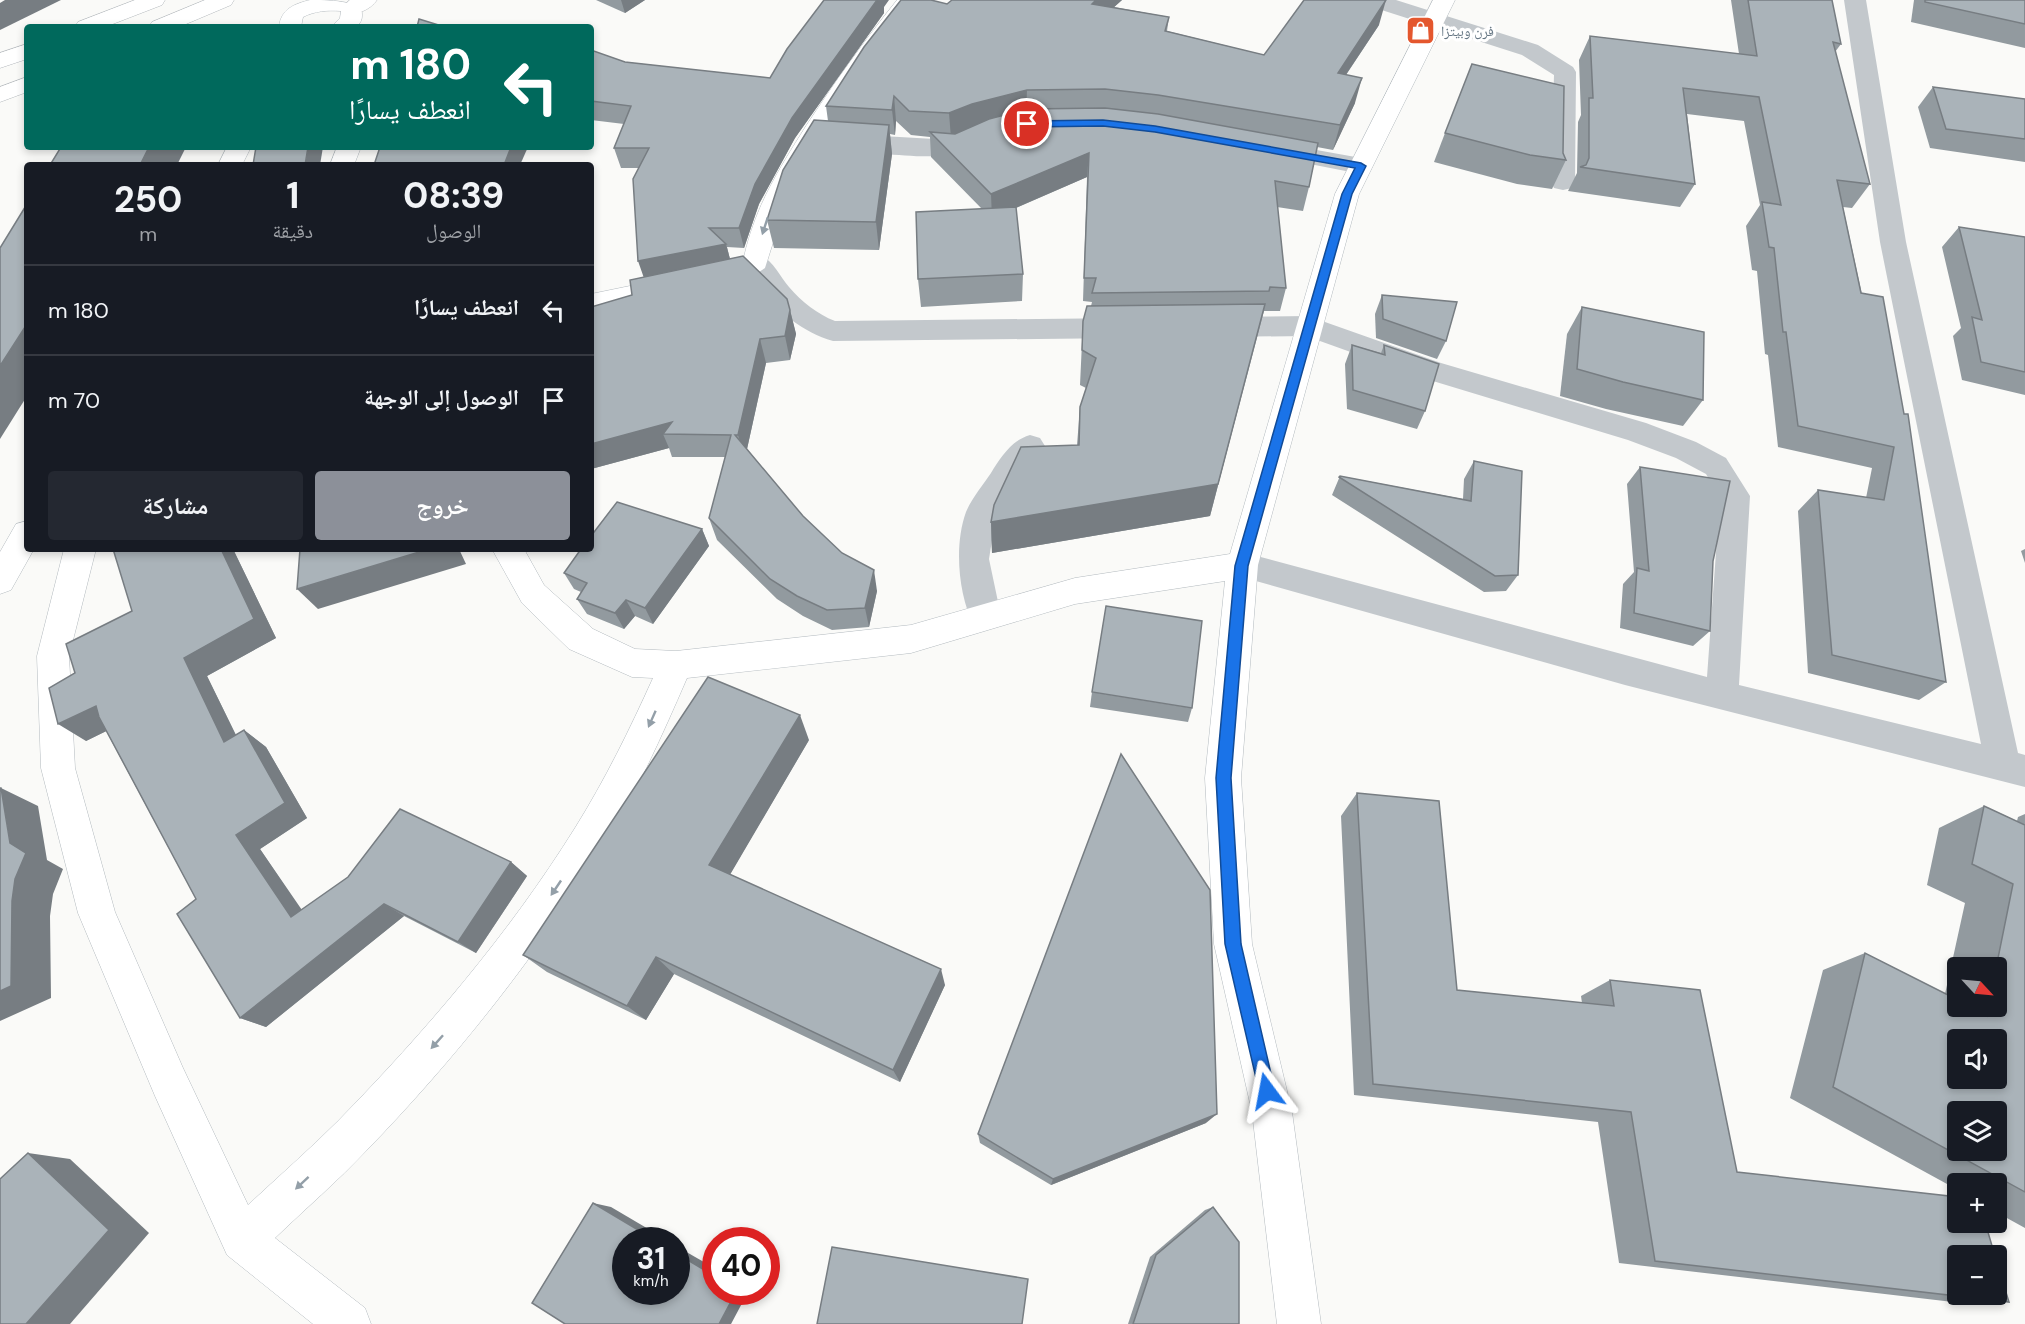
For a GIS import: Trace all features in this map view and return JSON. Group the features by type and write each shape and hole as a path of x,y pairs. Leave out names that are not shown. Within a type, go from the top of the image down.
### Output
{"main road":[{"path":"94,24 154,0"},
{"path":"594,302 739,273 756,262 763,230 775,198 809,139 855,68 908,0"},
{"path":"297,12 321,1 350,8"},
{"path":"167,24 219,2"},
{"path":"1299,1324 1272,1112 1233,944 1223,778 1242,566 1347,194 1440,9"},
{"path":"0,61 24,52"},
{"path":"0,95 24,85"},
{"path":"0,581 24,538"},
{"path":"79,552 53,656 58,768 97,913 169,1082 242,1239 349,1324"},
{"path":"510,552 533,594 581,639 632,663 676,665 911,639 1075,591 1242,566"},
{"path":"242,1239 352,1136 445,1034 524,935 588,840 638,750 676,665"}],"street":[{"path":"1374,0 1440,9 1530,50 1565,72 1563,182"},
{"path":"1242,566 1625,671 2014,768 1893,242 1855,0"},
{"path":"809,139 933,148 955,147 993,133"},
{"path":"1247,146 1361,166"},
{"path":"756,262 784,300 812,324 833,331 1154,328"},
{"path":"1190,328 1308,326 1433,371 1636,431 1686,450 1716,466 1735,496 1722,695"},
{"path":"985,616 973,559 981,513 1011,466 1030,446"}],"building":[{"path":"824,0 877,0 792,118 755,184 739,228 709,228 726,244 638,261 633,179 649,148 614,148 631,106 594,101 594,51 625,62 770,78 787,49"},
{"path":"901,0 931,0 947,4 952,0 1096,0 1092,4 1169,17 1165,31 1264,55 1304,0 1386,0 1338,73 1362,78 1340,125 1158,95 1105,89 1027,90 972,104 949,113 909,111 894,96 892,110 826,106 864,47"},
{"path":"1748,0 1832,0 1841,44 1833,42 1870,184 1837,180 1861,293 1883,297 1904,414 1908,414 1946,682 1832,655 1818,490 1884,500 1894,447 1798,426 1786,332 1783,332 1774,248 1769,247 1762,202 1781,205 1759,97 1683,88 1695,184 1580,167 1586,165 1589,158 1589,98 1593,98 1590,36 1757,56"},
{"path":"1925,0 2025,0 2025,24 1925,2"},
{"path":"419,19 435,24 418,24"},
{"path":"1472,64 1564,86 1563,153 1566,160 1530,155 1445,133"},
{"path":"1933,87 2025,99 2025,139 1946,129"},
{"path":"1105,108 1158,114 1318,143 1309,187 1275,181 1286,288 1270,287 1269,291 1092,293 1096,278 1084,278 1089,153 991,194 930,132 955,134 989,119 1028,109"},
{"path":"814,120 889,125 876,222 767,220 783,170"},
{"path":"59,150 148,150 142,162 52,162"},
{"path":"256,150 308,150 306,162 254,162"},
{"path":"379,150 510,150 505,162 375,162"},
{"path":"1016,207 1023,274 918,279 916,212"},
{"path":"24,209 24,329 0,366 0,248"},
{"path":"1959,227 2025,237 2025,372 1981,362 1972,317 1982,320"},
{"path":"743,256 787,299 790,310 785,336 760,339 738,435 735,435 803,516 842,553 874,570 865,608 827,610 797,596 770,579 709,518 731,435 663,434 672,422 594,443 594,306 632,295 630,280"},
{"path":"1382,295 1457,302 1446,341 1383,319"},
{"path":"1265,304 1218,484 991,522 994,505 1021,447 1079,445 1080,407 1096,358 1082,350 1083,321 1087,306"},
{"path":"1582,307 1704,332 1703,400 1577,369"},
{"path":"1352,345 1385,355 1384,345 1439,364 1425,411 1353,390"},
{"path":"1474,461 1522,471 1518,575 1495,576 1339,477 1471,501"},
{"path":"1640,467 1730,481 1713,561 1710,631 1634,613 1637,568 1649,571"},
{"path":"617,502 702,529 645,608 626,600 615,613 577,599 587,583 564,573 579,552 594,552 594,532"},
{"path":"114,552 222,552 254,619 184,658 224,742 244,730 285,803 236,835 291,917 348,877 400,809 511,862 458,942 384,904 240,1018 177,914 196,899 99,717 96,706 58,724 49,688 75,673 66,644 132,611"},
{"path":"300,552 419,552 297,589"},
{"path":"1106,606 1202,621 1192,708 1092,692"},
{"path":"708,677 800,715 709,865 941,969 893,1070 656,957 627,1006 523,955"},
{"path":"1121,754 1210,890 1217,1114 1053,1179 978,1134"},
{"path":"0,788 10,843 26,853 15,879 12,901 11,986 0,991"},
{"path":"1357,793 1439,801 1457,990 1614,1006 1610,980 1700,990 1737,1172 1947,1196 1947,1233 1988,1233 1992,1245 1947,1245 1947,1295 1655,1261 1631,1112 1373,1084"},
{"path":"1984,806 2025,825 2025,1192 2007,1182 2007,1173 1990,1173 1968,1161 2007,1161 2007,1101 1947,1101 1947,1149 1833,1087 1865,953 1947,994 1947,1017 2007,1017 2007,957 1998,957 2013,884 1972,864"},
{"path":"28,1153 109,1230 26,1324 0,1324 0,1179"},
{"path":"593,1203 633,1227 612,1227 612,1305 690,1305 690,1261 702,1269 702,1305 729,1305 719,1324 565,1324 532,1303"},
{"path":"1213,1207 1239,1242 1239,1324 1133,1324 1156,1255"},
{"path":"832,1247 1028,1279 1022,1324 817,1324"}],"place":[{"name":"فرن وبيتزا","path":"1420,31"}],"route":[{"path":"1027,124 1103,123 1155,129 1361,166 1347,194 1242,566 1223,778 1233,944 1267,1091"}]}
